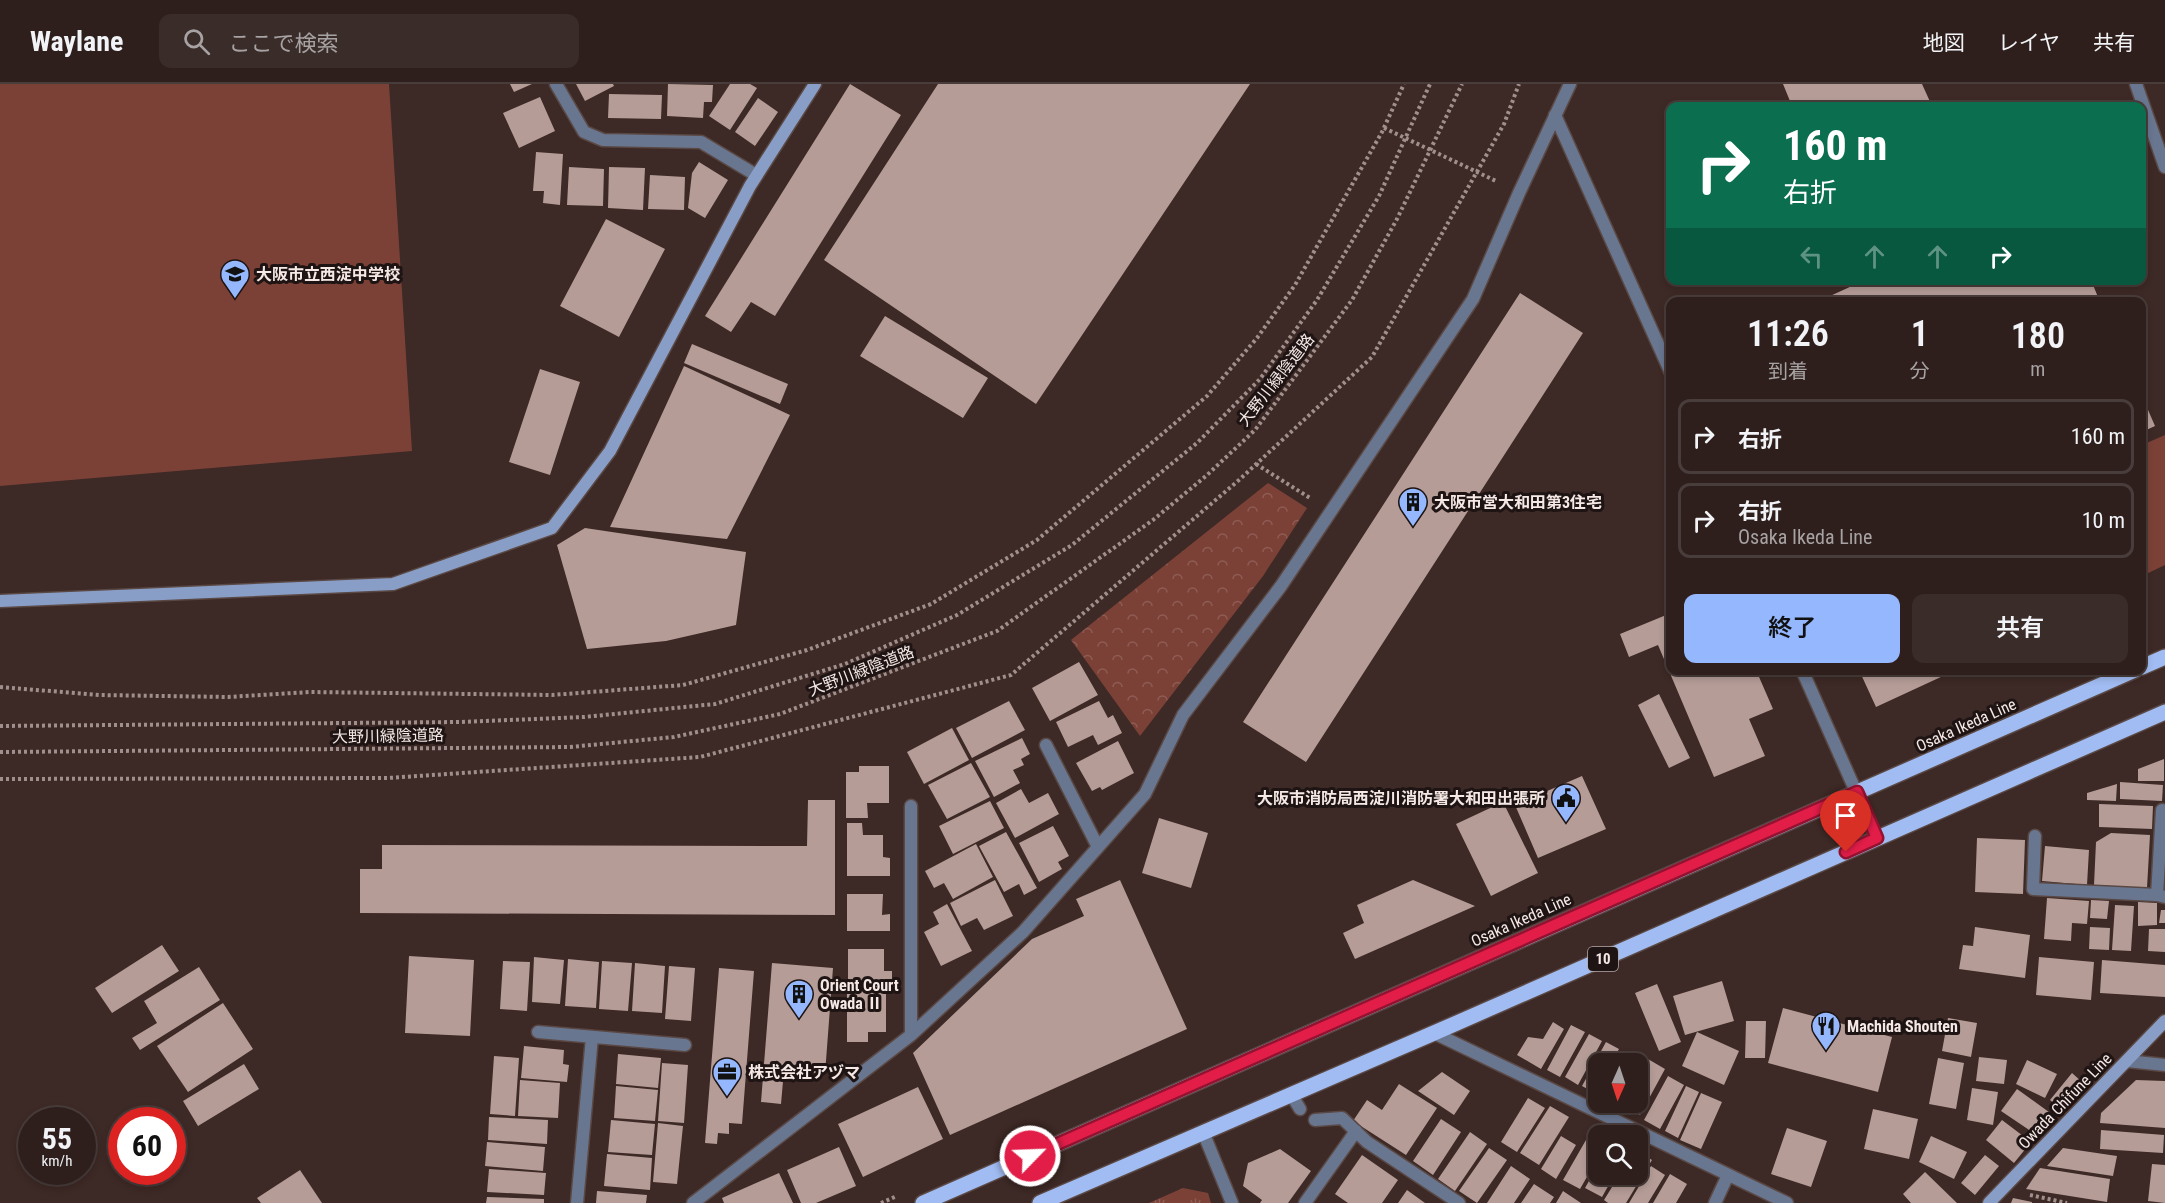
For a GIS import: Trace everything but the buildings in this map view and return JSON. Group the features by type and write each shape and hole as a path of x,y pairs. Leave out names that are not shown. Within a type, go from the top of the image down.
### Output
{"main road":[{"path":"2146,665 2165,657"},
{"name":"Osaka Ikeda Line","path":"923,1203 2124,675"},
{"name":"10","path":"1040,1203 2165,712"}],"street":[{"path":"556,84 584,132 603,140 701,142 756,175"},
{"path":"0,601 393,584 552,528 610,451 756,175 815,84"},
{"path":"693,1203 911,1035 1023,932 1145,794 1183,715 1281,586 1473,299 1570,84"},
{"path":"2136,84 2142,102"},
{"path":"2146,113 2165,167"},
{"path":"1556,115 1666,362"},
{"path":"1804,675 1877,838"},
{"path":"1046,745 1098,847"},
{"path":"911,806 911,1035"},
{"path":"2035,836 2033,889 2161,896 2162,810"},
{"name":"Owada Chifune Line","path":"1989,1203 2165,1021"},
{"path":"538,1032 685,1045"},
{"path":"1434,1033 1787,1203"},
{"path":"577,1203 592,1037"},
{"path":"2127,1061 2165,1065"},
{"path":"1291,1094 1300,1109"},
{"path":"1315,1120 1342,1118 1367,1142 1459,1203"},
{"path":"1305,1203 1356,1131"},
{"path":"1203,1132 1232,1203"},
{"path":"1715,1203 1728,1175"}],"path":[{"path":"0,687 99,695 228,697 310,692 552,695 683,685 807,650 931,604 1036,540 1207,396 1257,338 1295,285 1384,128 1404,84"},
{"name":"大野川緑陰道路","path":"0,726 460,722 584,717 715,704 845,664 957,615 1072,545 1197,443 1260,379 1317,300 1378,196 1430,84"},
{"name":"大野川緑陰道路","path":"0,752 570,747 674,737 780,714 997,631 1153,520 1206,476 1255,430 1352,300 1397,219 1461,84"},
{"path":"0,779 388,778 700,756 1011,675 1257,464 1372,357 1504,124 1519,84"},
{"path":"1384,128 1502,184"},
{"path":"1257,464 1316,502"},
{"path":"2003,1189 2067,1203"}],"green space":[{"name":"大阪市立西淀中学校","path":"0,84 389,84 412,451 0,486"},
{"path":"2165,435 2165,565 2146,574 2146,443"},
{"path":"1268,483 1307,508 1263,576 1140,736 1071,640"},
{"path":"1183,1188 1208,1193 1211,1203 1149,1203"}],"place":[{"name":"大阪市立西淀中学校","path":"235,300"},
{"name":"大阪市営大和田第3住宅","path":"1413,528"},
{"name":"大阪市消防局西淀川消防署大和田出張所","path":"1566,824"},
{"name":"Orient Court Owada Ⅱ","path":"799,1020"},
{"name":"Machida Shouten","path":"1826,1052"},
{"name":"株式会社アヅマ","path":"727,1098"}],"route":[{"path":"1030,1156 1857,792 1877,838 1846,852"}]}
